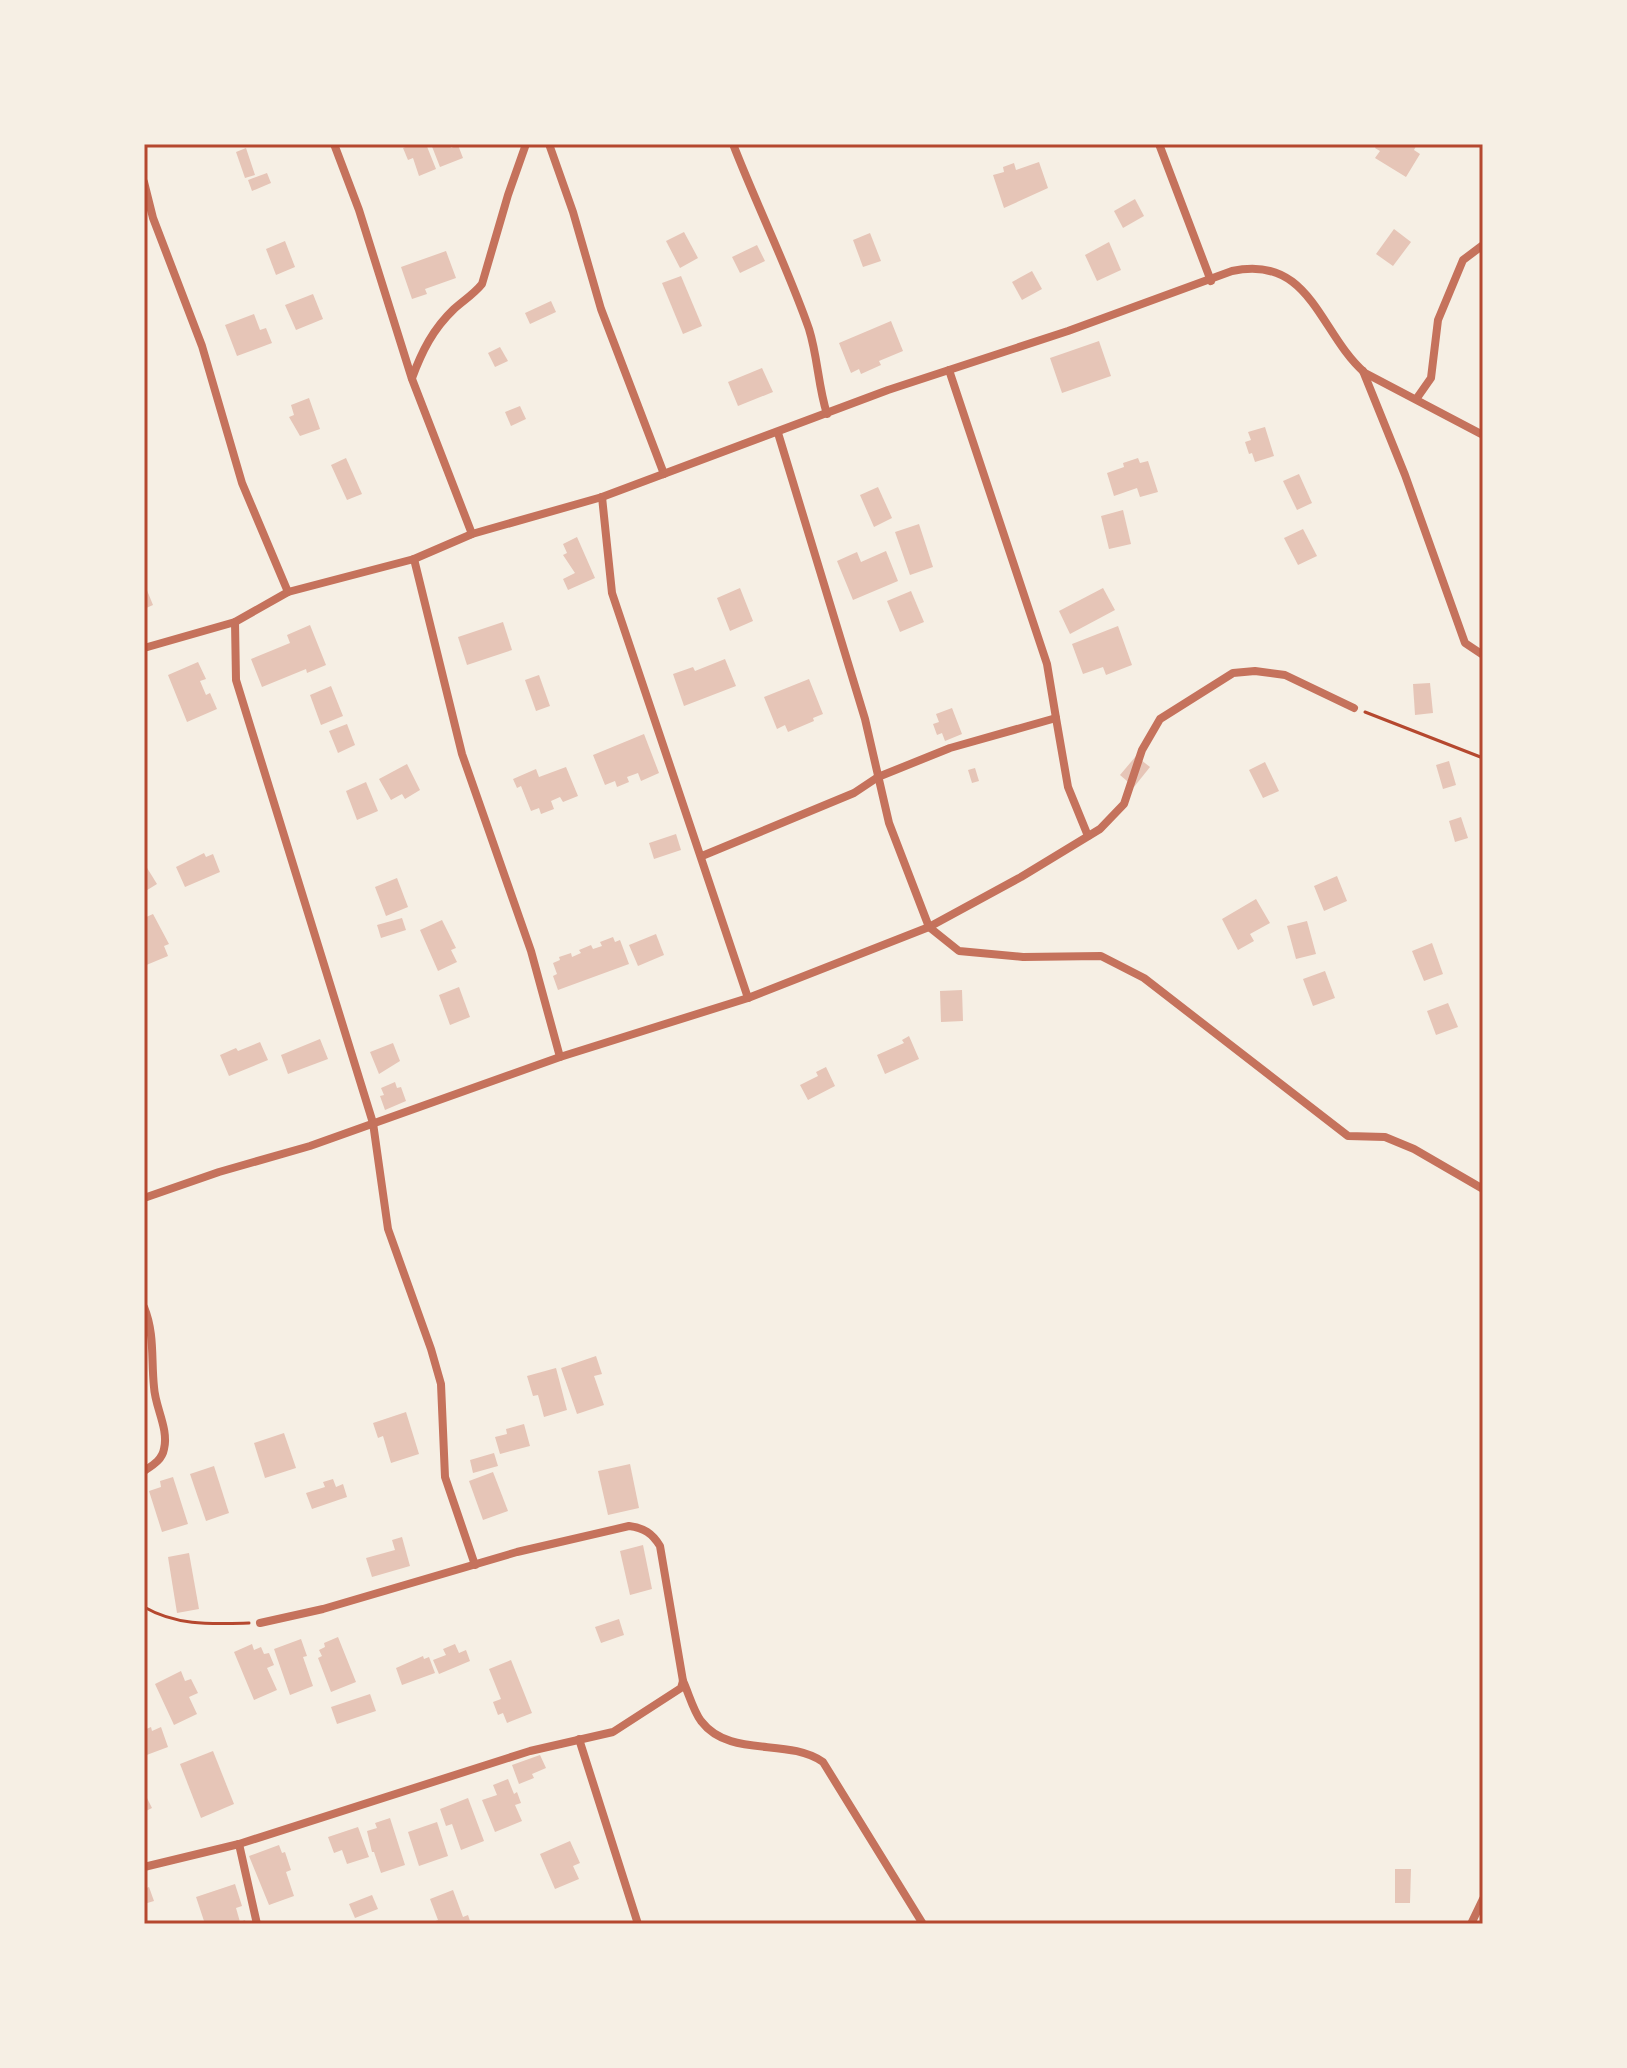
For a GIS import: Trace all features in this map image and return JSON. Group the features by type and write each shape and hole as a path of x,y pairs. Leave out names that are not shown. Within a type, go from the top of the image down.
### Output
{"street":[{"path":"334,144 359,210 412,379 472,534"},
{"path":"412,379 427,341 449,314 482,284 526,144"},
{"path":"549,144 573,212 601,309 664,474"},
{"path":"733,144 809,330 818,364 818,387 827,414"},
{"path":"1159,144 1211,281"},
{"path":"144,182 153,218 202,346 242,483 288,592"},
{"path":"1417,398 1431,378 1438,320 1463,260 1483,245"},
{"path":"144,648 235,622 288,592 414,559 472,534 602,497 949,370 1251,267 1268,268 1284,275 1303,290 1351,361 1363,371 1384,385 1417,398 1483,435"},
{"path":"949,370 1047,664 1068,787 1088,836"},
{"path":"1363,371 1405,475 1465,643 1483,655"},
{"path":"778,433 865,719 889,823 929,927 959,951 1023,957 1101,956 1144,978 1348,1136 1385,1137 1414,1149 1483,1189"},
{"path":"602,497 612,593 748,998"},
{"path":"414,559 462,754 531,951 560,1057"},
{"path":"235,622 236,680 373,1123 388,1229 441,1384 445,1477 475,1565"},
{"path":"144,1198 310,1146 560,1057 748,998 929,927 1100,829 1124,804 1142,750 1160,719 1233,673 1255,671 1285,675 1354,708"},
{"path":"702,856 854,793 878,777 950,748 1056,718"},
{"path":"144,1307 150,1321 154,1389 166,1441 164,1453 144,1471"},
{"path":"260,1623 323,1609 517,1552 629,1526 642,1528 660,1546 683,1681 701,1721 722,1738 740,1744 804,1751 823,1762 923,1924"},
{"path":"144,1867 239,1844 530,1751 613,1732 681,1688 683,1681"},
{"path":"579,1739 638,1924"},
{"path":"239,1844 257,1924"},
{"path":"1471,1924 1483,1899"}],"path":[{"path":"1354,708 1483,758"},
{"path":"144,1607 161,1617 181,1623 260,1623"}],"building":[{"path":"426,144 436,169 419,176 413,158 408,160 403,148"},
{"path":"431,144 449,144 451,148 458,145 463,158 440,167"},
{"path":"1377,144 1417,144 1414,150 1420,154 1406,177 1375,158 1380,151 1375,148"},
{"path":"246,148 255,175 245,178 236,152"},
{"path":"1039,162 1048,188 1004,208 993,175 1004,172 1003,167 1014,163 1016,170"},
{"path":"267,173 271,183 252,191 248,180"},
{"path":"1135,199 1144,216 1123,228 1114,211"},
{"path":"1394,229 1411,242 1393,266 1376,254"},
{"path":"684,232 698,258 680,268 666,241"},
{"path":"870,233 881,261 863,267 853,240"},
{"path":"285,241 295,267 276,275 266,249"},
{"path":"1109,242 1121,270 1097,281 1085,255"},
{"path":"757,245 765,261 740,273 732,257"},
{"path":"446,251 456,278 425,289 427,294 412,299 401,267"},
{"path":"1032,271 1042,289 1022,300 1012,282"},
{"path":"681,276 702,326 683,334 662,283"},
{"path":"313,294 323,319 296,330 285,305"},
{"path":"551,301 556,312 530,324 525,313"},
{"path":"254,314 260,330 266,328 272,343 237,356 225,325"},
{"path":"891,321 903,351 879,361 881,365 861,374 859,369 851,373 839,343"},
{"path":"1099,341 1111,376 1062,393 1050,358"},
{"path":"500,347 508,361 495,367 488,353"},
{"path":"762,368 773,392 738,406 728,382"},
{"path":"309,398 320,429 300,436 289,417 294,415 291,405"},
{"path":"520,406 526,419 511,426 505,412"},
{"path":"1265,427 1274,456 1255,462 1245,442 1251,440 1248,432"},
{"path":"346,458 362,494 347,500 331,465"},
{"path":"1138,458 1140,463 1148,461 1158,492 1140,497 1137,488 1114,496 1107,473"},
{"path":"1299,474 1312,503 1297,510 1283,481"},
{"path":"878,487 892,518 874,527 860,495"},
{"path":"1123,510 1131,544 1109,549 1101,516"},
{"path":"919,524 933,567 910,575 895,532"},
{"path":"1303,529 1317,556 1298,565 1284,538"},
{"path":"577,537 595,578 568,590 563,579 575,573 563,555 567,553 563,544"},
{"path":"886,551 898,581 853,600 837,561 857,552 861,562"},
{"path":"144,583 153,605 144,609"},
{"path":"740,588 753,621 730,631 717,598"},
{"path":"1103,588 1115,610 1070,634 1059,611"},
{"path":"911,591 924,622 900,632 887,601"},
{"path":"503,622 512,650 467,665 458,637"},
{"path":"310,625 326,665 307,673 306,669 262,687 251,659 290,643 287,635"},
{"path":"1118,626 1132,665 1106,675 1103,667 1083,674 1072,644"},
{"path":"725,659 736,686 684,706 673,674 693,667 695,671"},
{"path":"198,662 206,679 200,681 217,709 187,722 168,675"},
{"path":"539,675 550,706 536,711 525,680"},
{"path":"809,679 823,714 788,732 785,725 777,729 764,697"},
{"path":"1430,683 1433,713 1415,715 1413,684"},
{"path":"331,686 343,716 321,725 310,695"},
{"path":"952,708 962,734 945,741 942,733 937,735 933,724 939,722 936,714"},
{"path":"347,724 355,745 338,753 329,731"},
{"path":"644,734 659,773 641,781 638,773 627,777 629,782 617,787 615,781 605,785 593,755"},
{"path":"1136,756 1150,767 1134,787 1120,775"},
{"path":"1449,761 1456,785 1443,789 1436,765"},
{"path":"1265,762 1279,791 1263,798 1249,770"},
{"path":"407,764 420,790 405,799 402,794 391,800 379,779"},
{"path":"566,767 578,796 563,802 560,797 551,801 554,809 541,814 539,808 531,811 521,786 517,788 513,779 536,769 539,777"},
{"path":"975,768 979,781 972,783 968,770"},
{"path":"366,782 378,811 357,820 346,791"},
{"path":"1461,817 1468,838 1455,842 1449,821"},
{"path":"676,834 681,850 654,859 649,843"},
{"path":"204,853 206,857 213,854 220,872 185,887 176,867"},
{"path":"144,863 157,884 144,892"},
{"path":"1337,876 1347,901 1324,911 1314,886"},
{"path":"397,878 408,907 386,916 375,887"},
{"path":"1256,899 1270,923 1250,934 1254,941 1238,950 1222,919"},
{"path":"153,914 169,944 164,946 168,956 144,966 144,918"},
{"path":"402,918 406,930 381,938 377,925"},
{"path":"442,920 456,948 451,950 457,962 438,971 420,930"},
{"path":"1307,921 1316,954 1296,959 1287,926"},
{"path":"656,934 664,955 638,966 629,945"},
{"path":"613,937 615,942 620,940 629,964 558,990 553,963 560,960 559,957 571,953 572,957 591,945 593,949 602,946 600,942"},
{"path":"1432,943 1443,974 1424,981 1412,951"},
{"path":"1325,971 1335,998 1313,1006 1303,979"},
{"path":"459,987 470,1017 450,1025 439,995"},
{"path":"962,990 963,1021 941,1022 940,991"},
{"path":"1448,1003 1458,1027 1436,1035 1427,1011"},
{"path":"909,1036 919,1059 885,1074 877,1055 904,1043 902,1040"},
{"path":"320,1039 328,1059 288,1074 281,1055"},
{"path":"260,1042 268,1060 229,1076 220,1055"},
{"path":"393,1043 400,1061 379,1074 370,1052"},
{"path":"826,1067 835,1086 808,1100 800,1085 818,1076 816,1072"},
{"path":"395,1082 397,1088 401,1087 406,1101 385,1110 380,1096 384,1095 381,1088"},
{"path":"596,1356 602,1374 594,1376 604,1405 577,1414 561,1368"},
{"path":"556,1368 567,1410 544,1417 538,1395 533,1396 527,1376"},
{"path":"406,1412 419,1454 391,1463 383,1436 378,1438 373,1423"},
{"path":"524,1424 530,1446 500,1454 495,1437 507,1434 506,1429"},
{"path":"284,1433 296,1468 265,1478 254,1443"},
{"path":"494,1453 498,1466 473,1473 470,1460"},
{"path":"630,1464 639,1508 608,1515 598,1471"},
{"path":"214,1466 229,1513 206,1521 190,1474"},
{"path":"493,1472 508,1511 483,1520 469,1481"},
{"path":"173,1477 188,1524 162,1532 149,1491 161,1487 160,1481"},
{"path":"333,1479 336,1487 343,1484 347,1497 312,1509 306,1493 325,1487 323,1482"},
{"path":"402,1537 410,1566 372,1577 366,1558 395,1550 392,1540"},
{"path":"643,1545 652,1589 630,1595 620,1551"},
{"path":"189,1553 199,1609 177,1613 168,1557"},
{"path":"619,1619 624,1635 601,1643 595,1627"},
{"path":"338,1637 356,1682 331,1692 318,1658 322,1656 319,1650 325,1647 324,1643"},
{"path":"301,1639 307,1656 303,1657 313,1686 290,1695 274,1649"},
{"path":"252,1644 254,1650 261,1647 264,1654 269,1653 274,1665 267,1668 277,1690 254,1700 234,1652"},
{"path":"455,1644 459,1653 466,1650 470,1661 439,1674 433,1660 446,1655 443,1649"},
{"path":"423,1656 424,1659 429,1657 435,1673 402,1685 396,1668"},
{"path":"511,1660 532,1713 507,1723 503,1713 498,1715 493,1702 501,1699 489,1669"},
{"path":"181,1671 185,1681 191,1679 198,1693 189,1697 197,1714 174,1725 155,1684"},
{"path":"370,1694 376,1711 337,1724 331,1707"},
{"path":"151,1727 152,1731 161,1727 168,1747 144,1756 144,1730"},
{"path":"213,1751 234,1804 201,1818 180,1764"},
{"path":"540,1755 546,1768 532,1774 534,1778 519,1784 512,1765"},
{"path":"508,1779 521,1803 515,1805 522,1821 495,1832 482,1800 497,1795 493,1785"},
{"path":"144,1792 152,1808 144,1812"},
{"path":"468,1798 484,1841 461,1850 452,1824 446,1826 440,1809"},
{"path":"390,1818 405,1865 381,1873 367,1831 377,1828 375,1823"},
{"path":"437,1822 448,1856 419,1866 408,1832"},
{"path":"358,1827 369,1857 347,1864 342,1850 334,1853 328,1837"},
{"path":"570,1841 580,1863 573,1866 579,1879 555,1889 540,1854"},
{"path":"279,1845 291,1870 286,1872 294,1896 269,1905 249,1856"},
{"path":"1395,1869 1411,1869 1410,1903 1395,1903"},
{"path":"235,1884 242,1906 236,1908 240,1922 245,1920 246,1924 205,1924 196,1897"},
{"path":"149,1887 154,1901 144,1904 144,1889"},
{"path":"453,1890 463,1917 468,1915 471,1924 428,1924 438,1920 430,1899"},
{"path":"372,1895 378,1909 355,1918 349,1904"}]}
